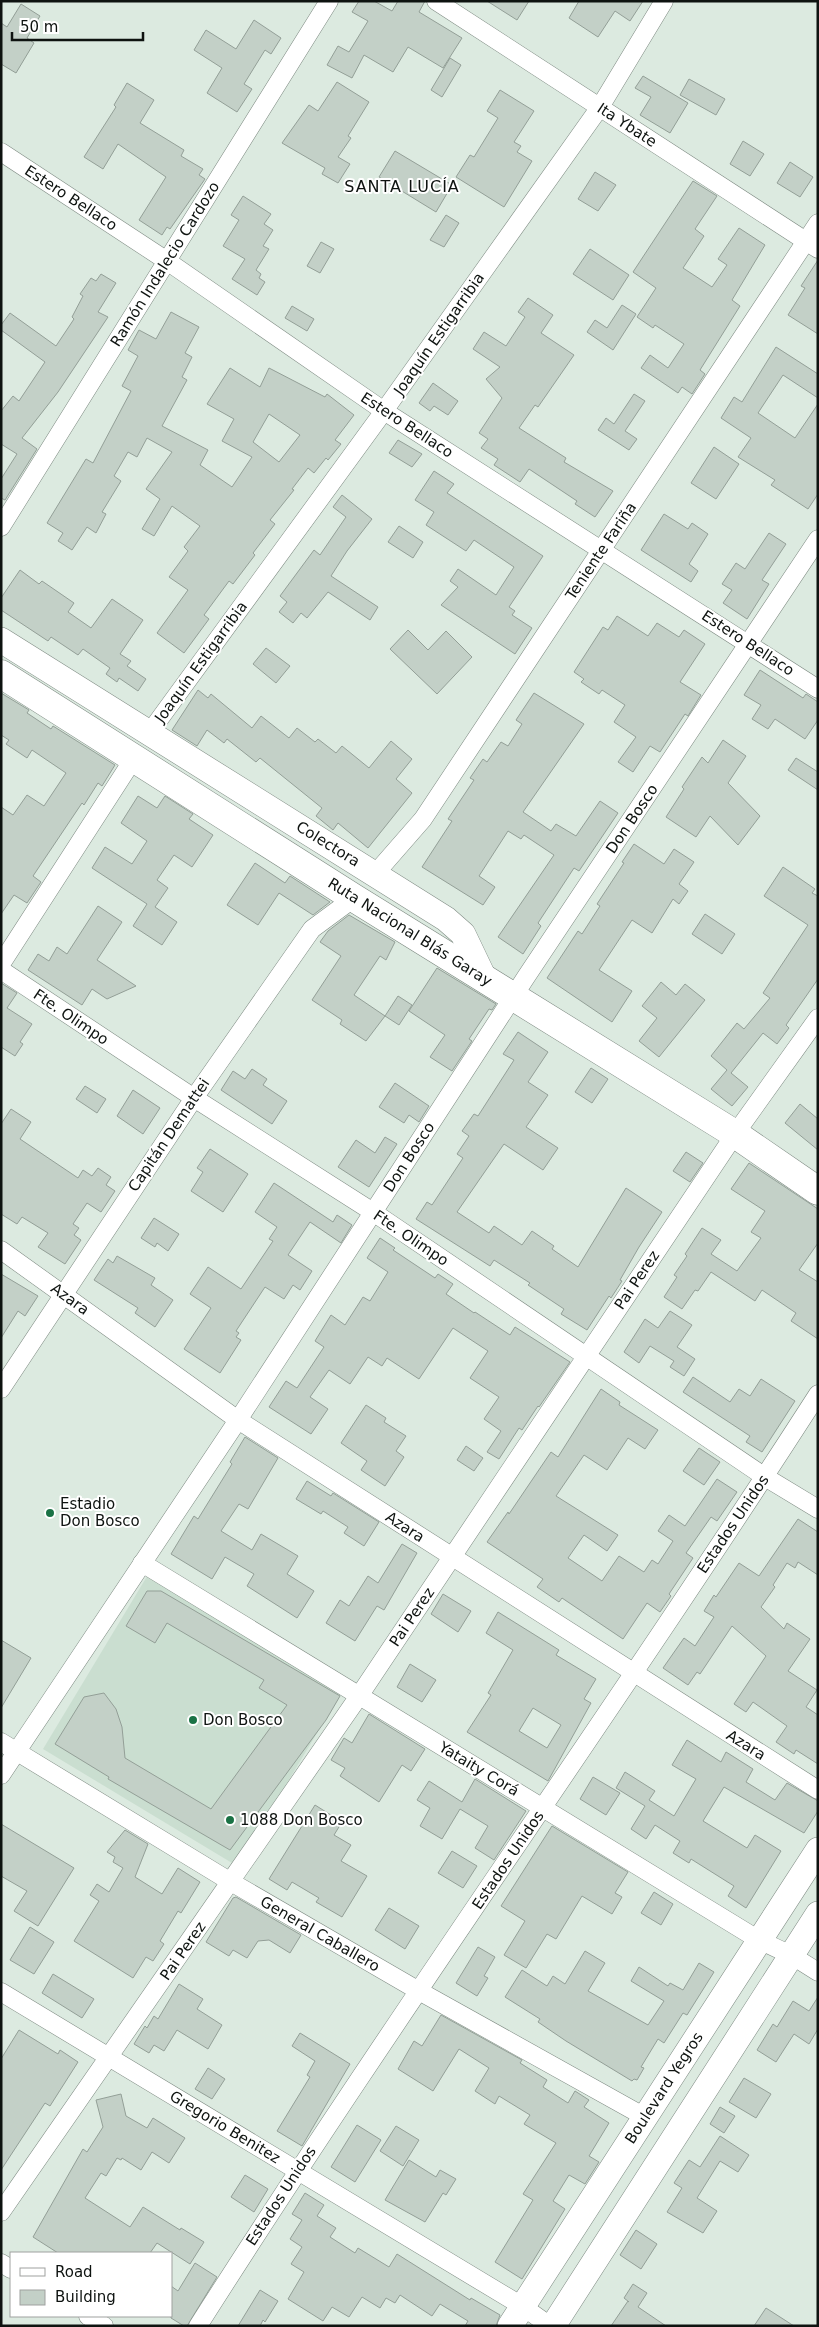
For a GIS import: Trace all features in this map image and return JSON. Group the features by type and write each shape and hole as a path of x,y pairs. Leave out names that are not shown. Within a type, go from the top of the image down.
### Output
{"highway":[{"name":"Ruta Nacional Blás Garay","path":"1,674 354,898 735,1134 818,1191"}],"main road":[{"name":"Colectora","path":"1,640 446,919 463,934 484,978"},
{"name":"Boulevard Yegros","path":"516,2316 818,1850"},
{"path":"552,2326 818,1914"}],"street":[{"name":"Ramón Indalecio Cardozo","path":"1,527 329,1"},
{"name":"Ita Ybate","path":"436,1 812,245"},
{"name":"Joaquín Estigarribia","path":"150,732 384,411 600,107 664,1"},
{"name":"Estero Bellaco","path":"1,152 167,261 384,411 818,688"},
{"name":"Teniente Fariña","path":"375,874 423,819 601,551 812,245 818,223"},
{"name":"Don Bosco","path":"1,1775 238,1420 514,997 818,539"},
{"path":"1,964 134,758"},
{"name":"Capitán Demattei","path":"1,1389 194,1098 312,929 354,898"},
{"name":"Fte. Olimpo","path":"1,970 194,1098 373,1212 765,1477 818,1509"},
{"name":"Pai Perez","path":"1,2212 359,1696 735,1134 818,1018"},
{"name":"Azara","path":"1,1250 238,1420 818,1790"},
{"name":"Estados Unidos","path":"198,2326 297,2170 634,1674 818,1394"},
{"name":"Yataity Corá","path":"142,1563 759,1940 791,1955 818,1972"},
{"name":"General Caballero","path":"1,1742 231,1882 419,1991 645,2117"},
{"name":"Gregorio Benitez","path":"1,1992 297,2170 516,2316 552,2326"},
{"path":"90,2317 104,2326"}],"shaded area":[{"name":"Don Bosco","path":"149,1573 343,1690 237,1866 43,1749"}],"building":[{"path":"359,1 374,1 392,11 398,1 425,1 419,12 462,38 443,68 408,47 393,72 364,55 352,78 327,65 338,46 349,52 368,21 352,12"},
{"path":"487,1 529,1 517,20"},
{"path":"579,1 643,1 630,21 615,11 598,37 569,18"},
{"path":"21,4 40,16 27,38 34,43 16,73 1,64 1,23 7,27"},
{"path":"254,20 281,38 271,54 265,50 244,84 252,89 237,112 207,93 222,68 194,50 206,30 236,49"},
{"path":"450,58 461,65 442,97 431,90"},
{"path":"643,76 688,103 670,133 640,115 651,97 635,88"},
{"path":"689,79 725,99 716,115 680,95"},
{"path":"337,82 369,102 348,136 351,138 338,157 350,164 338,183 322,174 325,168 282,143 309,105 318,111"},
{"path":"127,83 154,100 140,123 184,150 181,156 203,169 199,175 205,179 170,229 167,227 162,235 139,220 166,177 118,144 103,169 84,157 116,107 114,105"},
{"path":"500,90 534,111 514,142 521,146 517,152 532,161 504,207 456,177 470,155 474,157 498,118 487,111"},
{"path":"743,141 764,154 750,176 730,164"},
{"path":"395,151 452,185 436,212 379,177"},
{"path":"790,162 813,177 800,197 777,183"},
{"path":"595,172 616,185 598,211 578,199"},
{"path":"693,181 717,196 695,229 704,236 683,268 712,287 727,265 718,259 739,228 765,245 732,300 740,306 700,370 705,374 692,394 682,387 678,393 641,368 650,355 668,368 684,344 655,325 653,328 637,317 656,288 633,272"},
{"path":"243,196 271,214 264,224 273,230 263,246 269,249 256,270 261,274 259,278 265,282 257,295 232,279 245,259 223,246 239,220 231,215"},
{"path":"446,215 459,223 444,247 430,240"},
{"path":"321,242 334,249 320,273 307,266"},
{"path":"590,249 629,275 613,300 573,274"},
{"path":"818,260 818,334 788,315 805,288 801,286"},
{"path":"101,274 116,283 98,312 108,317 58,392 22,438 37,449 5,500 1,498 1,479 17,454 1,444 1,411 13,396 19,401 45,362 1,330 1,325 10,313 56,346 74,319 72,317 83,296 80,294 91,278 96,281"},
{"path":"528,298 553,315 541,333 574,355 538,407 535,405 519,428 566,458 564,462 613,491 595,517 575,504 577,501 529,469 520,482 494,465 498,459 481,448 488,439 479,433 502,398 486,379 500,367 473,349 484,332 506,346 525,317 518,312"},
{"path":"622,305 636,314 613,350 587,332 595,320 607,328"},
{"path":"292,306 314,319 307,331 285,318"},
{"path":"171,312 199,327 185,353 192,357 182,377 187,380 162,426 208,450 200,465 232,487 252,457 222,441 234,419 207,404 230,368 260,387 269,368 325,397 327,394 354,415 335,440 341,444 328,460 326,458 314,473 308,468 292,489 294,490 270,520 275,524 253,553 255,555 233,584 229,581 204,615 209,619 184,653 157,633 188,590 169,577 188,551 184,547 200,526 172,506 154,536 142,529 160,499 146,489 172,452 147,438 137,457 128,452 114,476 121,481 102,512 106,514 96,533 87,527 72,550 58,541 63,533 47,523 86,459 93,463 131,391 122,386 138,356 128,350 139,330 156,339","holes":["269,414 300,435 279,462 253,442"]},
{"path":"776,347 818,374 818,398 783,375 758,413 795,438 818,404 818,494 808,509 771,485 775,480 738,457 751,438 721,418 734,397 742,402"},
{"path":"433,383 458,401 448,415 434,406 430,411 419,403"},
{"path":"634,394 645,401 625,431 637,439 629,450 598,430 606,418 614,424"},
{"path":"398,440 422,454 412,467 389,453"},
{"path":"714,447 739,464 716,499 691,483"},
{"path":"434,471 454,484 447,493 543,556 509,607 515,611 512,615 532,628 515,654 441,605 458,587 450,581 458,569 496,595 514,567 474,540 466,551 426,525 434,512 415,500"},
{"path":"342,495 372,519 347,551 331,576 378,607 370,620 328,592 307,618 301,613 293,623 279,612 287,602 280,596 314,550 320,555 346,517 333,507"},
{"path":"664,514 688,529 692,523 708,534 689,564 698,571 691,582 641,550"},
{"path":"399,526 423,542 413,558 388,542"},
{"path":"769,533 786,544 762,580 769,584 747,619 723,603 732,590 722,584 736,563 745,569"},
{"path":"20,570 39,584 42,581 74,603 68,612 91,628 112,599 143,620 120,654 131,661 127,666 146,679 138,691 119,678 117,682 106,674 110,668 83,649 78,655 51,637 48,641 1,610 1,598"},
{"path":"617,616 648,636 657,623 679,637 684,630 705,644 680,682 701,695 688,716 685,714 660,752 650,746 633,772 618,762 636,737 614,722 625,705 602,690 599,694 581,682 584,679 574,672 603,627 608,630"},
{"path":"408,630 428,650 446,631 472,657 437,694 390,649"},
{"path":"266,648 290,666 276,683 253,664"},
{"path":"760,670 803,698 806,694 818,702 818,720 805,739 775,719 768,729 752,719 761,705 744,695"},
{"path":"198,690 208,698 211,694 252,728 261,716 289,738 297,728 315,742 318,739 336,753 342,746 369,768 391,741 412,759 396,779 412,793 368,848 338,823 333,830 316,816 322,808 260,758 256,762 227,739 224,743 207,730 197,746 172,730"},
{"path":"1,693 29,710 27,713 51,729 53,726 115,765 102,786 98,783 84,805 82,803 33,876 41,882 27,903 14,895 1,914 1,807 13,815 27,795 44,806 66,773 32,750 27,758 6,744 9,740 1,735"},
{"path":"534,693 584,724 523,812 551,831 556,824 576,836 600,801 618,813 579,871 574,868 538,923 541,926 523,954 498,937 554,855 524,835 521,839 508,831 479,876 495,887 483,905 422,867 452,821 448,819 474,780 470,778 483,759 487,762 501,742 508,746 522,724 516,720"},
{"path":"723,740 746,756 728,783 760,816 738,845 710,816 696,837 666,817 684,789 682,787 702,757 708,763"},
{"path":"796,758 818,772 818,790 788,770"},
{"path":"138,796 157,808 165,796 193,814 189,819 213,835 192,867 174,855 157,880 168,888 155,907 177,922 162,945 133,926 147,904 92,868 105,847 132,864 147,841 121,823"},
{"path":"634,844 664,864 674,849 694,862 679,884 688,891 679,904 673,899 652,933 632,920 599,970 632,991 612,1022 547,978 578,931 582,934 600,906 597,904"},
{"path":"255,863 285,883 290,876 330,902 313,915 279,893 258,925 227,905"},
{"path":"783,867 815,889 812,893 818,896 818,979 786,1025 789,1028 777,1044 763,1033 731,1073 748,1087 732,1106 711,1089 727,1070 711,1056 737,1023 744,1029 770,998 763,993 808,925 764,896"},
{"path":"98,906 122,922 97,960 136,986 107,999 92,989 82,1005 28,970 38,954 49,961 57,947 67,954"},
{"path":"705,914 735,934 722,954 692,934"},
{"path":"349,915 395,942 386,960 380,956 354,995 385,1016 366,1041 340,1024 342,1020 312,1000 341,956 320,942 328,931"},
{"path":"437,968 496,1004 492,1010 489,1009 469,1039 472,1041 452,1071 430,1057 445,1035 409,1011"},
{"path":"661,982 676,995 685,984 705,1000 659,1057 639,1041 657,1018 642,1006"},
{"path":"1,983 17,993 7,1008 32,1024 20,1042 23,1044 15,1056 1,1047"},
{"path":"398,996 412,1005 399,1025 385,1016"},
{"path":"518,1032 548,1052 528,1082 548,1095 526,1127 558,1148 543,1170 504,1144 457,1212 489,1233 494,1226 522,1245 532,1231 554,1246 552,1249 578,1267 626,1188 662,1212 639,1247 620,1280 622,1281 611,1298 609,1296 587,1330 561,1314 564,1309 528,1285 530,1283 494,1260 490,1266 416,1219 427,1202 432,1205 463,1158 457,1154 469,1136 462,1131 474,1114 478,1116 514,1060 503,1054"},
{"path":"591,1068 608,1079 592,1103 575,1092"},
{"path":"252,1069 267,1079 263,1085 287,1101 272,1124 221,1090 233,1071 245,1079"},
{"path":"395,1083 429,1106 419,1122 409,1115 404,1123 379,1107"},
{"path":"85,1086 106,1099 97,1113 76,1099"},
{"path":"133,1090 160,1108 143,1134 117,1116"},
{"path":"800,1104 818,1119 818,1150 785,1123"},
{"path":"11,1109 31,1122 20,1139 78,1178 83,1170 92,1176 98,1168 111,1177 106,1185 115,1191 101,1212 87,1203 73,1224 79,1228 74,1235 81,1240 65,1264 38,1247 48,1233 22,1217 17,1224 1,1214 1,1124"},
{"path":"385,1137 397,1144 369,1187 338,1167 356,1140 375,1153"},
{"path":"210,1149 248,1174 223,1212 191,1191 203,1172 197,1168"},
{"path":"686,1152 703,1163 690,1182 673,1171"},
{"path":"749,1163 818,1209 818,1243 799,1270 818,1282 818,1339 791,1321 796,1313 762,1290 755,1301 711,1272 682,1309 664,1297 677,1277 674,1275 687,1256 685,1254 702,1228 721,1240 711,1254 737,1271 761,1238 751,1232 765,1211 731,1189"},
{"path":"274,1183 333,1222 337,1215 352,1225 341,1243 310,1222 288,1255 312,1271 300,1290 293,1285 284,1299 265,1287 236,1331 239,1333 236,1337 241,1340 220,1373 184,1349 211,1308 190,1294 208,1267 241,1289 273,1241 269,1239 277,1227 255,1212"},
{"path":"154,1218 179,1234 168,1251 157,1243 155,1247 141,1238"},
{"path":"380,1238 395,1248 393,1250 435,1278 438,1274 453,1284 446,1294 474,1313 510,1335 515,1327 570,1362 522,1430 519,1428 499,1459 487,1452 501,1431 484,1419 499,1397 470,1378 488,1351 453,1328 419,1379 387,1358 382,1366 368,1357 350,1384 329,1370 310,1397 328,1409 311,1434 269,1407 286,1381 297,1388 324,1347 315,1341 331,1315 345,1325 363,1297 370,1301 388,1272 367,1258"},
{"path":"117,1256 155,1278 151,1285 173,1300 155,1327 135,1313 138,1308 94,1280 108,1259 113,1263"},
{"path":"1,1274 38,1296 25,1316 18,1311 1,1338"},
{"path":"670,1311 692,1325 677,1347 695,1359 684,1376 670,1367 674,1361 650,1346 639,1363 624,1352 645,1319 658,1328"},
{"path":"693,1377 730,1402 739,1389 750,1396 761,1379 795,1401 762,1452 746,1442 750,1436 683,1392"},
{"path":"601,1389 620,1402 619,1405 658,1430 645,1449 628,1438 607,1470 584,1455 556,1496 618,1535 607,1551 584,1535 568,1558 602,1581 619,1556 644,1572 652,1560 658,1564 673,1541 658,1531 669,1515 685,1526 717,1479 737,1492 717,1521 711,1517 686,1553 693,1558 669,1594 671,1596 660,1612 647,1603 623,1639 562,1598 559,1602 537,1587 543,1579 487,1542 508,1512 509,1514 551,1452 558,1457"},
{"path":"366,1405 386,1418 384,1422 406,1436 396,1451 404,1457 385,1486 361,1470 367,1461 341,1443"},
{"path":"245,1437 278,1458 248,1509 239,1504 221,1531 252,1550 261,1534 298,1556 287,1574 314,1591 297,1618 247,1586 254,1574 225,1557 212,1579 171,1554 194,1516 198,1519 232,1464 230,1462"},
{"path":"466,1446 483,1458 474,1471 457,1460"},
{"path":"699,1448 720,1462 704,1485 683,1471"},
{"path":"307,1481 331,1496 333,1493 379,1522 364,1546 344,1533 348,1527 323,1511 321,1514 296,1499"},
{"path":"798,1519 818,1532 818,1575 798,1562 795,1568 787,1563 773,1585 775,1587 761,1607 784,1629 787,1623 810,1639 788,1671 817,1690 806,1707 818,1715 818,1764 796,1750 794,1754 776,1742 787,1726 753,1702 746,1712 734,1704 766,1656 732,1626 700,1674 697,1672 688,1685 663,1668 684,1638 695,1646 714,1617 704,1611 739,1563 759,1576"},
{"path":"402,1544 417,1553 384,1610 377,1606 355,1641 326,1623 340,1600 349,1606 368,1576 378,1583"},
{"path":"147,1591 161,1591 340,1696 326,1720 230,1850 108,1779 109,1777 55,1744 84,1697 104,1693 116,1709 122,1727 125,1758 211,1809 287,1705 259,1688 264,1680 167,1623 155,1643 126,1626"},
{"path":"443,1594 471,1611 458,1632 431,1614"},
{"path":"498,1612 559,1650 556,1655 596,1679 584,1699 591,1703 548,1781 467,1732 491,1695 488,1693 513,1650 486,1633","holes":["533,1708 561,1725 547,1748 519,1731"]},
{"path":"1,1640 31,1658 1,1708"},
{"path":"410,1664 436,1680 422,1702 397,1687"},
{"path":"369,1714 425,1749 411,1771 402,1765 379,1802 340,1776 345,1768 331,1760 344,1738 352,1743"},
{"path":"687,1740 721,1762 726,1752 753,1769 746,1782 775,1800 787,1783 818,1801 818,1811 804,1833 724,1787 703,1821 747,1848 755,1835 781,1851 746,1908 728,1896 734,1886 691,1859 689,1863 673,1853 680,1841 655,1825 646,1839 631,1829 645,1806 616,1788 625,1772 655,1791 649,1800 674,1816 696,1779 672,1765"},
{"path":"593,1777 620,1793 606,1815 580,1799"},
{"path":"475,1779 526,1811 494,1860 475,1848 488,1826 460,1809 442,1839 420,1826 430,1808 417,1800 429,1781 462,1802"},
{"path":"315,1805 342,1822 334,1835 351,1845 341,1861 367,1876 342,1917 316,1902 319,1898 292,1882 287,1890 269,1879"},
{"path":"1,1824 74,1868 38,1926 14,1911 27,1891 1,1876"},
{"path":"552,1826 628,1872 615,1893 622,1897 612,1914 582,1896 556,1939 547,1934 526,1968 504,1955 525,1921 501,1906"},
{"path":"125,1830 148,1844 135,1877 162,1894 178,1868 200,1882 181,1913 178,1911 160,1941 164,1944 153,1961 146,1957 133,1978 74,1941 99,1901 90,1895 97,1884 109,1892 123,1868 113,1862 115,1857 107,1852"},
{"path":"452,1851 477,1866 463,1888 438,1873"},
{"path":"654,1892 673,1904 661,1925 641,1913"},
{"path":"236,1897 301,1935 290,1953 269,1940 258,1941 247,1958 233,1950 229,1956 206,1942 233,1898"},
{"path":"389,1908 419,1926 405,1949 375,1930"},
{"path":"30,1927 54,1942 34,1974 10,1960"},
{"path":"478,1947 495,1957 484,1976 488,1978 477,1996 456,1983"},
{"path":"585,1951 605,1963 588,1991 648,2025 664,2001 631,1981 639,1967 668,1986 670,1983 683,1990 699,1963 714,1972 687,2015 683,2013 664,2043 658,2039 641,2067 644,2068 637,2080 634,2079 632,2081 566,2041 538,2022 540,2019 505,1997 522,1970 547,1986 553,1976 565,1984"},
{"path":"53,1974 94,1999 82,2018 42,1993"},
{"path":"179,1984 203,1999 197,2009 222,2025 208,2049 177,2030 164,2051 154,2045 149,2053 134,2044 145,2026 147,2028 154,2016 158,2019"},
{"path":"818,1997 818,2029 809,2044 794,2034 776,2062 757,2050 773,2024 777,2027 793,2001 809,2011"},
{"path":"441,2015 522,2060 520,2063 547,2080 543,2087 568,2103 575,2091 589,2100 584,2107 609,2123 589,2156 599,2162 585,2184 569,2175 553,2201 565,2209 522,2279 495,2262 533,2200 523,2194 556,2143 524,2124 530,2115 499,2096 495,2104 475,2091 489,2068 459,2049 433,2091 398,2069 414,2041 422,2046"},
{"path":"19,2030 58,2054 60,2050 78,2062 50,2106 45,2103 1,2170 1,2059"},
{"path":"300,2033 350,2064 302,2146 277,2131 310,2077 307,2075 315,2061 292,2046"},
{"path":"208,2068 225,2079 212,2099 195,2089"},
{"path":"744,2078 771,2094 756,2118 729,2102"},
{"path":"121,2094 126,2116 147,2128 153,2118 185,2138 169,2163 152,2152 141,2170 122,2158 121,2160 117,2158 106,2176 101,2173 85,2198 130,2227 143,2207 180,2230 181,2228 204,2242 190,2264 157,2243 151,2252 56,2252 33,2237 83,2149 87,2152 103,2127 96,2100"},
{"path":"720,2107 735,2116 724,2133 710,2124"},
{"path":"357,2125 381,2140 355,2182 331,2167"},
{"path":"396,2126 419,2140 403,2166 380,2151"},
{"path":"720,2136 749,2155 738,2172 720,2161 697,2198 717,2211 703,2233 667,2212 682,2188 674,2183 689,2160 700,2167"},
{"path":"409,2160 436,2177 440,2170 456,2179 446,2195 443,2193 425,2222 385,2200"},
{"path":"245,2175 268,2189 254,2212 231,2197"},
{"path":"305,2193 324,2205 317,2216 336,2228 330,2237 355,2253 358,2248 389,2267 397,2254 470,2300 471,2298 500,2315 496,2326 465,2326 468,2321 440,2304 432,2316 400,2295 395,2303 386,2298 380,2308 362,2297 349,2317 332,2307 323,2321 288,2299 304,2272 291,2264 302,2247 290,2239 302,2220 292,2214"},
{"path":"636,2230 657,2244 641,2269 620,2255"},
{"path":"195,2263 217,2277 187,2326 171,2318 172,2287 178,2291"},
{"path":"633,2284 647,2293 638,2307 666,2326 611,2326 628,2301 624,2298"},
{"path":"260,2290 278,2301 265,2322 263,2320 260,2326 238,2326"},
{"path":"766,2308 794,2326 754,2326"}],"place":[{"name":"Estadio Don Bosco","path":"50,1513"},
{"name":"Don Bosco","path":"193,1720"},
{"name":"1088 Don Bosco","path":"230,1820"}],"district":[{"name":"SANTA LUCÍA","path":"402,186"}]}
